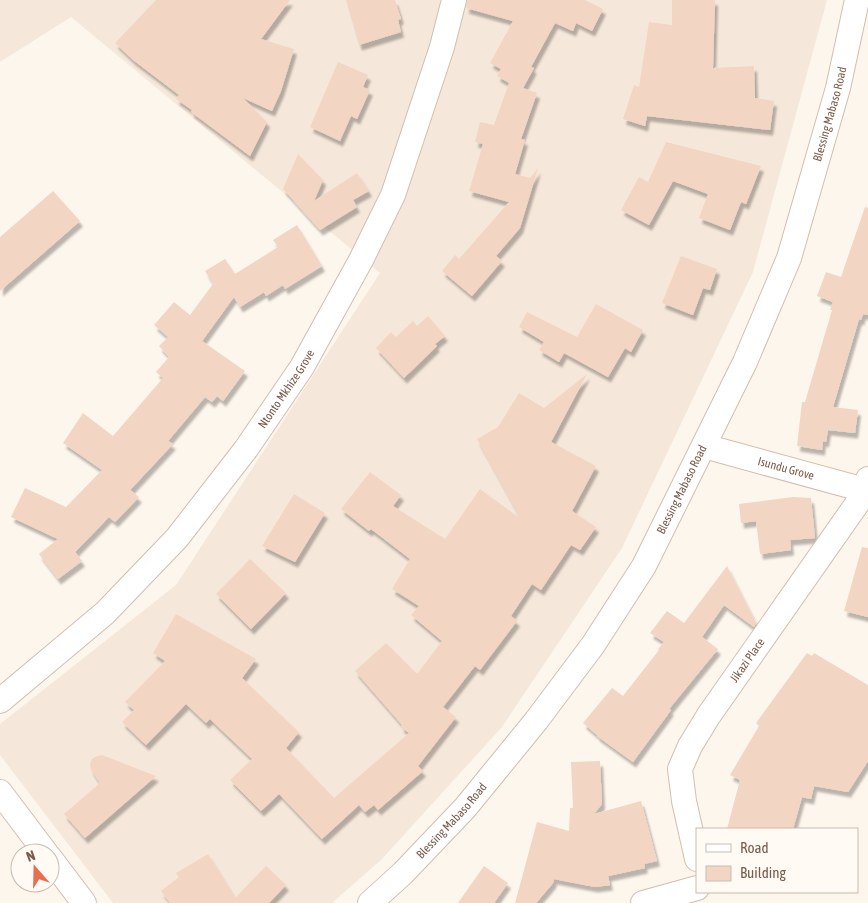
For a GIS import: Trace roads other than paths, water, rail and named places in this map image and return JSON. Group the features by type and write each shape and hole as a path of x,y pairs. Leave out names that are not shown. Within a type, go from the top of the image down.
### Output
{"street":[{"name":"Ntonto Mkhize Grove","path":"0,701 105,614 177,538 246,448 302,367 361,260 393,195 442,47 454,0"},
{"name":"Blessing Mabaso Road","path":"370,903 403,874 465,808 536,722 593,645 644,566 745,362 789,258 838,88 857,0"},
{"name":"Isundu Grove","path":"704,446 867,487"},
{"name":"Jikazi Place","path":"696,855 684,802 680,769 690,746 709,715 867,487"},
{"path":"0,792 38,843"},
{"path":"60,871 84,903"},
{"path":"643,903 696,888"}]}
